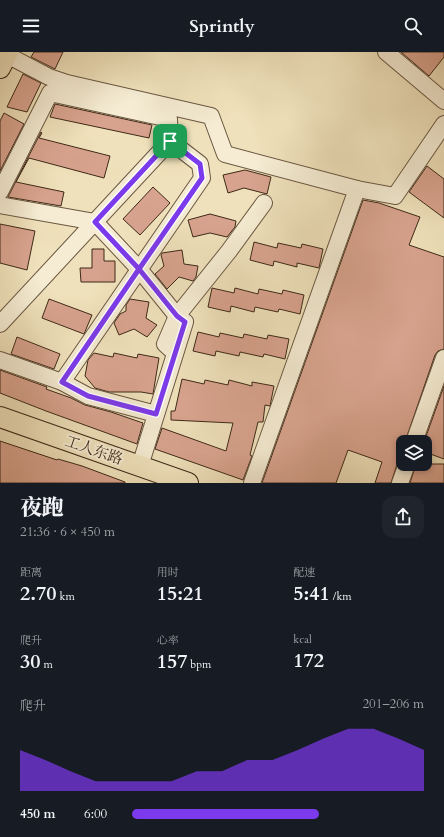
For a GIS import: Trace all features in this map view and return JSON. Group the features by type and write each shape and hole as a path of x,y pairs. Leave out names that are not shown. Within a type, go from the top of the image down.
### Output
{"main road":[{"name":"工人东路","path":"0,417 140,466 165,479 188,483"}],"street":[{"path":"386,52 444,101"},
{"path":"5,58 67,83 211,116 225,154 357,189 394,196 444,124"},
{"path":"0,192 50,93 169,119 170,141 95,222 3,317"},
{"path":"62,382 202,178 200,164 170,141"},
{"path":"252,483 357,189"},
{"path":"177,316 229,251 264,203"},
{"path":"0,205 95,222 139,269 177,316 185,322 140,466"},
{"path":"418,435 438,395 444,358"},
{"path":"0,360 62,382 88,396 156,414"},
{"path":"400,483 404,471"}],"building":[{"path":"34,52 63,52 55,69 31,57"},
{"path":"401,52 444,52 444,57 429,76"},
{"path":"23,74 41,83 27,112 7,107"},
{"path":"55,104 152,125 149,138 50,117"},
{"path":"4,113 24,124 0,171 0,121"},
{"path":"41,132 42,133 39,138 110,156 104,178 29,158 16,182 64,192 61,206 8,197"},
{"path":"427,166 444,179 444,218 409,192"},
{"path":"245,170 271,177 267,194 244,188 228,193 223,175"},
{"path":"153,187 170,203 140,235 123,219"},
{"path":"363,200 379,203 420,217 409,245 444,257 444,349 438,351 435,355 407,435 396,435 396,468 391,483 375,483 382,462 348,450 336,483 262,483"},
{"path":"210,214 236,221 235,227 227,237 210,233 193,237 188,220"},
{"path":"0,224 35,231 27,270 0,263"},
{"path":"254,242 277,248 278,243 301,248 302,244 323,249 319,268 297,263 297,267 274,261 273,266 250,260"},
{"path":"92,249 104,249 104,261 115,261 115,282 81,282 80,268 92,268"},
{"path":"182,250 184,264 198,266 196,277 193,281 179,277 167,289 155,274 164,266 161,255 162,253"},
{"path":"212,288 234,293 235,288 258,294 259,289 282,294 283,290 304,295 300,314 279,309 278,312 255,307 254,312 231,306 230,312 208,307"},
{"path":"49,299 92,315 84,334 42,318"},
{"path":"130,299 149,302 146,318 157,325 147,337 134,329 119,335 114,323 120,314 126,311 126,305"},
{"path":"198,332 219,337 220,333 243,338 244,334 267,339 268,335 289,339 285,359 264,354 263,357 240,352 239,356 216,351 215,356 193,351"},
{"path":"17,337 60,354 54,369 11,354"},
{"path":"94,353 113,357 114,353 137,358 138,354 159,358 153,394 141,392 109,392 95,388 85,376 88,360"},
{"path":"0,370 47,387 46,389 85,405 143,423 137,444 0,393"},
{"path":"182,379 204,384 205,380 228,385 229,380 252,386 252,382 274,386 270,406 265,405 263,422 258,422 250,455 252,456 243,480 155,449 162,428 226,451 233,423 171,420 171,411 175,411"},
{"path":"444,386 444,459 432,455 432,435 426,435"},
{"path":"0,441 57,460 58,459 82,466 125,483 0,483"},
{"path":"432,464 444,464 444,483 410,483 414,471 432,471"}],"route":[{"path":"170,141 95,222 139,269 62,382 88,396 156,414 185,322 177,316 139,269 202,178 200,164 170,141"}]}
